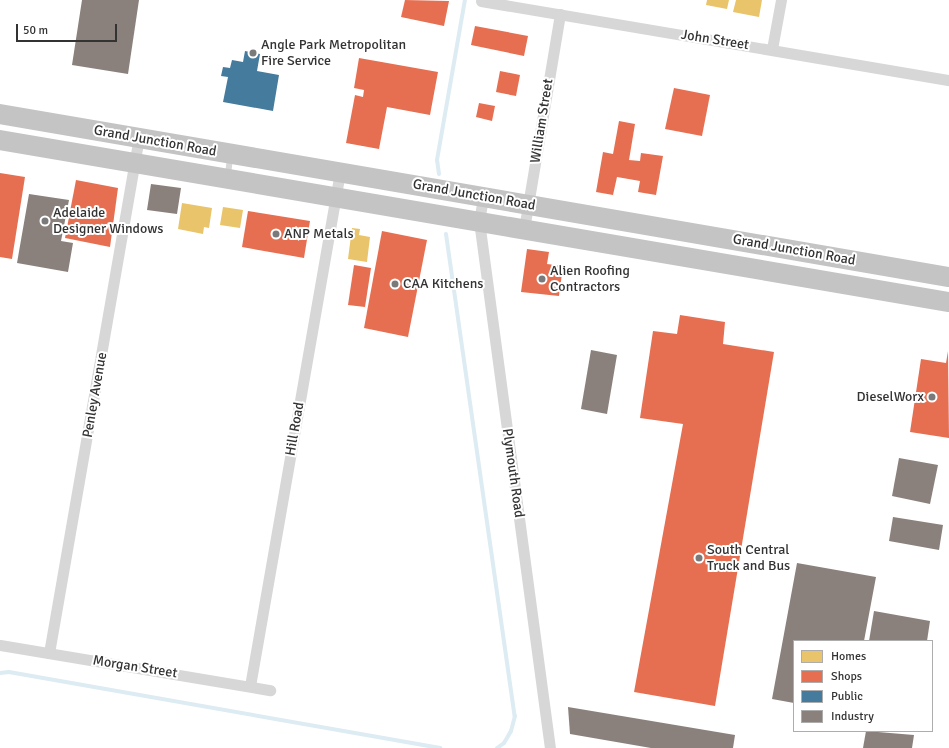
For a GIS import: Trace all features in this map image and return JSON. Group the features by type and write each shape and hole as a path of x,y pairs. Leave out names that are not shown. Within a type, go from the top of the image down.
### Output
{"highway":[{"name":"Grand Junction Road","path":"0,114 949,277"},
{"name":"Grand Junction Road","path":"0,140 949,302"},
{"path":"673,254 677,230"}],"street":[{"path":"772,49 781,0"},
{"name":"John Street","path":"481,1 949,80"},
{"name":"William Street","path":"524,229 560,14"},
{"name":"Penley Avenue","path":"49,653 139,137"},
{"name":"Hill Road","path":"250,686 340,172"},
{"name":"Plymouth Road","path":"483,197 479,221 550,748"},
{"name":"Morgan Street","path":"0,645 270,690"}],"lane":[{"path":"227,179 230,154"}],"building: Homes":[{"path":"707,0 729,0 727,9 706,5"},
{"path":"736,0 762,0 759,17 733,12"},
{"path":"182,203 212,208 209,228 204,227 203,234 178,229"},
{"path":"223,207 243,210 240,228 220,225"},
{"path":"352,228 360,229 359,235 370,237 367,262 348,259"}],"building: Shops":[{"path":"405,0 449,1 444,26 401,17"},
{"path":"475,26 528,36 524,56 471,45"},
{"path":"359,58 438,72 430,115 387,107 379,149 346,143 355,95 363,97 364,90 354,88"},
{"path":"500,71 520,75 516,96 496,92"},
{"path":"674,88 710,95 702,136 665,129"},
{"path":"479,103 495,106 492,121 476,117"},
{"path":"619,121 635,124 629,160 640,161 641,153 663,156 656,195 638,192 640,181 617,177 613,195 596,192 603,152 613,154"},
{"path":"0,173 25,177 12,259 0,257"},
{"path":"76,180 118,188 110,247 65,238"},
{"name":"ANP Metals","path":"248,211 310,221 304,258 242,247"},
{"name":"CAA Kitchens","path":"382,231 427,240 408,337 364,328"},
{"name":"Alien Roofing Contractors","path":"527,249 549,252 547,264 563,266 559,296 521,292"},
{"path":"354,265 371,268 365,307 348,305"},
{"name":"South Central Truck and Bus","path":"680,315 725,322 723,344 774,352 715,706 634,692 683,424 640,418 653,331 677,334"},
{"name":"DieselWorx","path":"948,351 949,438 910,432 921,359 946,363"}],"building: Public":[{"path":"245,51 260,54 257,71 279,75 273,111 223,102 228,77 221,76 223,67 230,68 232,60 243,62"}],"building: Industry":[{"path":"82,0 139,0 128,74 72,65"},
{"path":"151,184 181,188 177,214 147,210"},
{"name":"Adelaide Designer Windows","path":"29,194 69,200 61,241 73,243 68,272 17,263"},
{"path":"591,350 617,355 607,414 581,409"},
{"path":"899,458 938,465 930,504 892,496"},
{"path":"893,517 943,525 939,550 889,541"},
{"path":"797,563 876,577 864,640 793,640 793,703 772,699"},
{"path":"874,611 930,621 927,640 869,640"},
{"path":"568,707 735,735 733,748 651,748 570,734"},
{"path":"866,732 914,735 912,748 863,748"}],"waterway":[{"path":"439,174 437,160 465,0"},
{"path":"446,234 515,716 511,731 504,743 497,748"},
{"path":"0,673 9,672 440,748"}],"place":[{"name":"Angle Park Metropolitan Fire Service","path":"253,53"},
{"name":"Adelaide Designer Windows","path":"45,221"},
{"name":"ANP Metals","path":"276,234"},
{"name":"Alien Roofing Contractors","path":"542,279"},
{"name":"CAA Kitchens","path":"395,284"},
{"name":"DieselWorx","path":"932,397"},
{"name":"South Central Truck and Bus","path":"699,558"}]}
